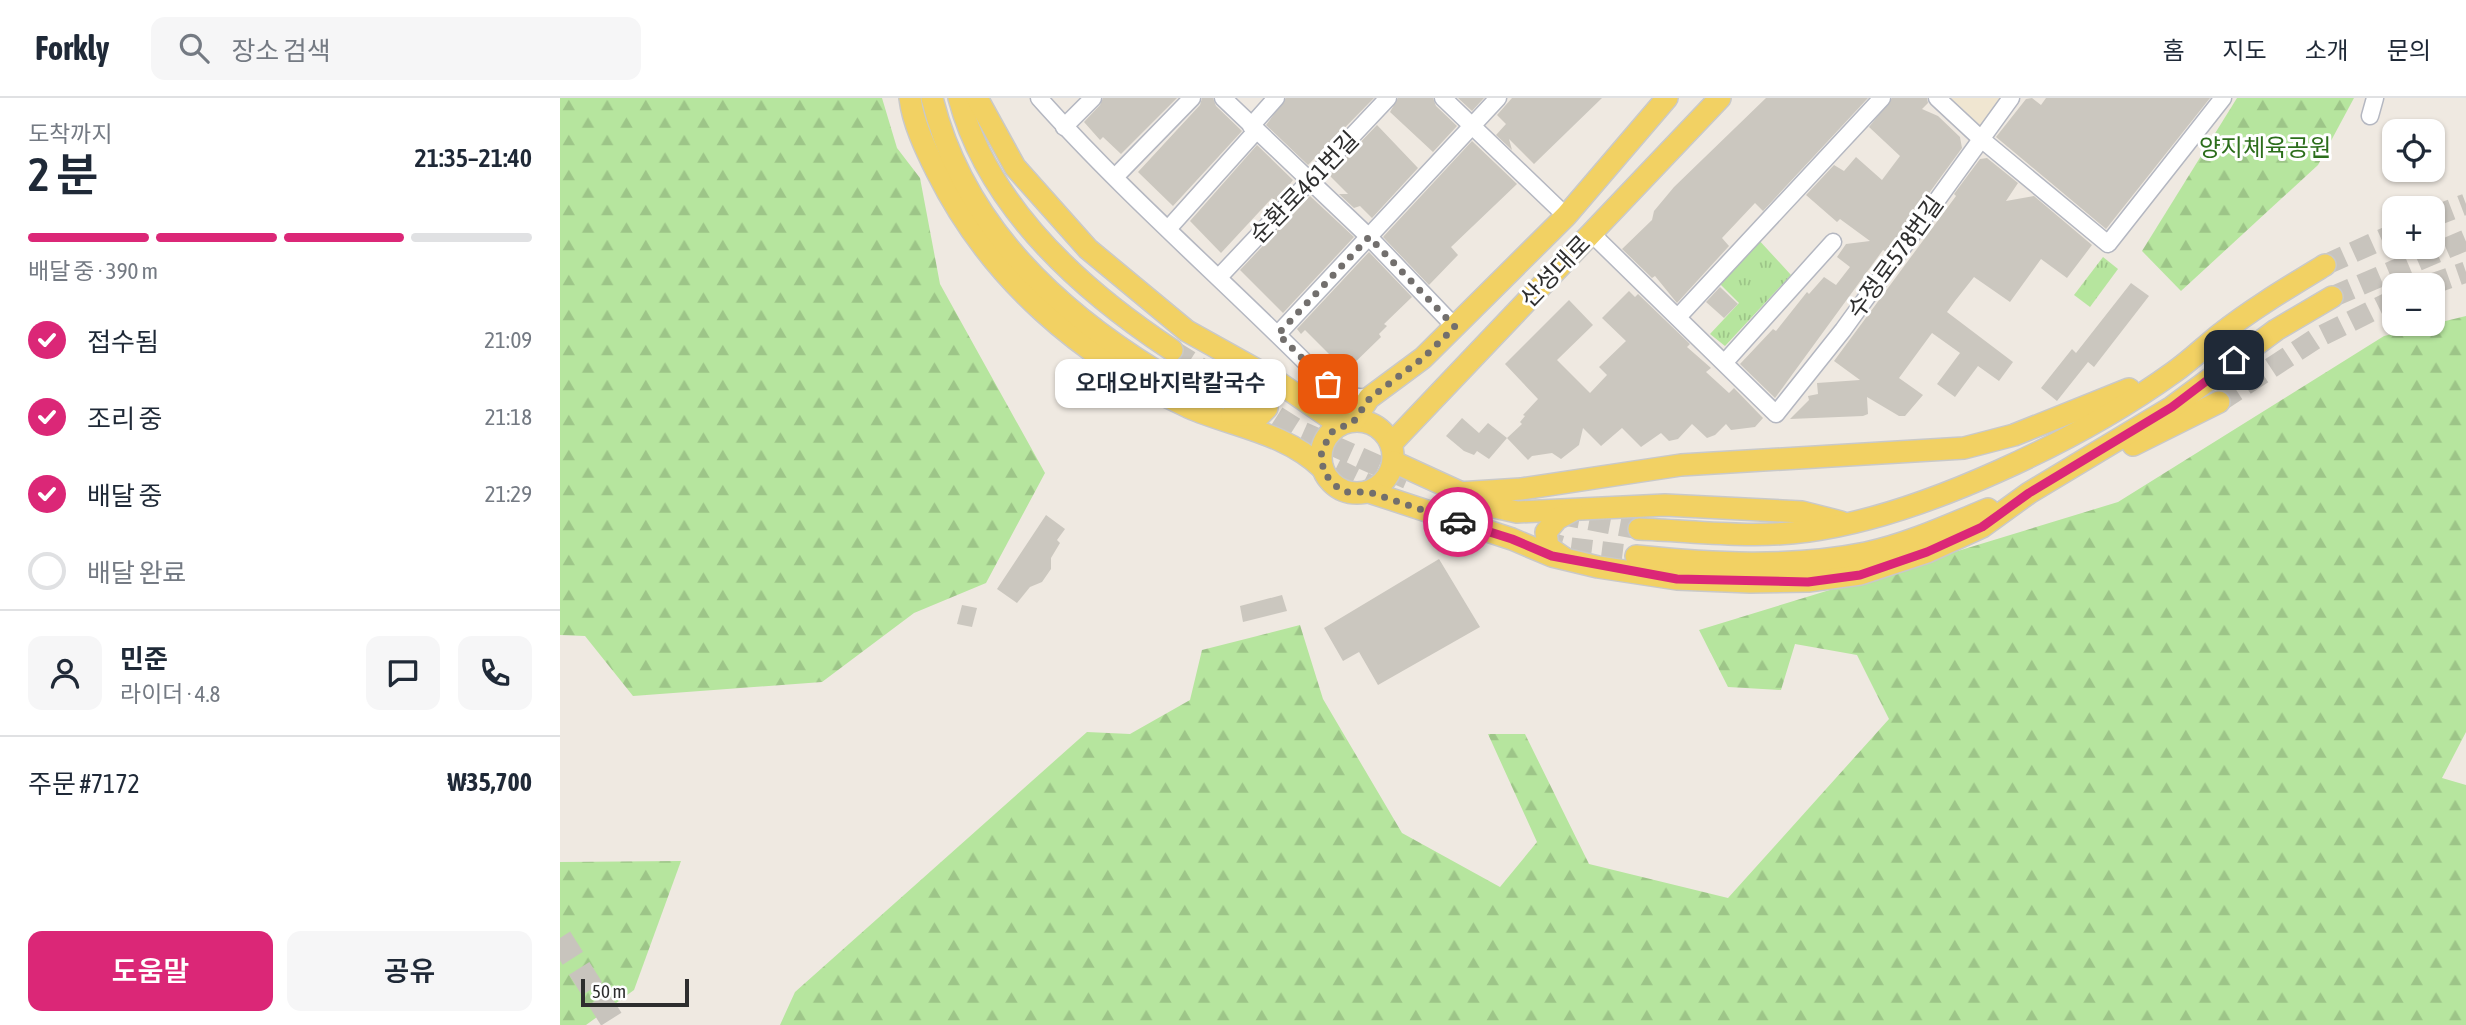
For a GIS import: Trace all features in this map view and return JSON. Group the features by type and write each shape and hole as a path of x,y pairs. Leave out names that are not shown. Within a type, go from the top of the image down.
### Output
{"main road":[{"path":"910,98 927,152 976,240 1015,287 1060,328 1114,367 1161,394 1206,415 1249,426 1308,454 1338,488 1347,492 1369,492 1565,559 1677,579 1808,582 1860,575 1927,552 1982,527 2029,493 2172,407 2276,330 2332,297"},
{"path":"932,98 954,161 976,205 1000,240 1027,272 1062,303 1109,342 1156,371"},
{"path":"959,98 975,146 991,175 1045,245 1116,311 1172,350"},
{"path":"977,98 1015,167 1088,249 1187,331 1347,423 1376,426 1392,453 1458,493 1490,506 1517,512 1665,505 1802,512 1851,524"},
{"name":"산성대로","path":"1347,423 1370,398 1423,358 1566,216 1667,98"},
{"name":"산성대로","path":"1392,453 1720,98"},
{"path":"1639,528 1760,534 1851,524 1926,499 2021,460 2089,425 2174,372 2220,333 2325,265"},
{"path":"1206,415 1260,415 1267,408 1266,388 1249,367"},
{"path":"1458,493 1521,489 1681,465 1964,447 2014,435 2174,372"},
{"path":"2088,459 2140,443 2220,402"},
{"path":"1322,468 1323,443 1347,423"},
{"path":"1369,492 1385,481 1392,453"},
{"path":"1636,556 1695,562 1807,562 1868,552 1929,533 2029,493"},
{"path":"1565,559 1548,547 1546,532 1556,519 1578,509"}],"street":[{"path":"1039,98 1168,229 1220,276 1328,384 1348,396 1370,398"},
{"path":"1065,127 1093,98"},
{"path":"1116,176 1192,98"},
{"path":"1223,98 1369,237 1455,327"},
{"path":"1168,229 1254,129 1276,98"},
{"name":"순환로461번길","path":"1220,276 1388,98"},
{"path":"1443,98 1566,216"},
{"path":"1278,334 1498,98"},
{"path":"1678,317 1882,98"},
{"path":"1937,98 1980,138 2108,244 2223,98"},
{"name":"수정로578번길","path":"1725,362 1776,414 1843,330 2011,98"},
{"path":"2370,116 2375,98"},
{"path":"1592,234 1725,362 1833,242"}],"shaded area":[{"path":"1951,98 2002,98 1981,126"}],"green space":[{"path":"560,98 882,98 897,148 920,178 940,284 1045,473 986,583 914,613 822,682 633,696 585,636 560,635"},
{"name":"양지체육공원","path":"2237,98 2354,98 2318,165 2181,291 2142,251"},
{"path":"1757,238 1791,275 1725,346 1710,334 1739,303 1718,282"},
{"path":"2103,257 2118,269 2090,307 2074,295"},
{"path":"2466,316 2466,732 2442,778 2466,785 2466,1025 780,1025 795,992 1087,732 1130,734 1190,700 1202,650 1300,625 1323,699 1402,833 1500,887 1537,842 1488,734 1525,734 1589,864 1728,898 1889,719 1857,655 1795,644 1781,690 1728,687 1699,630 2118,502 2384,336 2445,336 2445,321"},
{"path":"681,861 634,990 586,1025 560,1025 560,862"}],"building":[{"path":"1103,98 1177,98 1121,154 1103,137 1100,140 1084,122"},
{"path":"1202,98 1213,98 1216,106 1242,131 1173,206 1138,172 1200,105"},
{"path":"1286,98 1374,98 1308,165 1266,125"},
{"path":"1398,98 1433,98 1436,106 1457,126 1433,152 1390,112"},
{"path":"1458,98 1484,98 1472,111"},
{"path":"1512,98 1602,98 1534,164 1509,139 1512,150 1496,135 1506,124 1497,115"},
{"path":"1766,98 1868,98 1763,211 1755,203 1722,238 1729,246 1677,303 1655,276 1652,278 1622,249 1652,220 1654,211 1674,187"},
{"path":"1892,98 1927,98 1928,103 1922,109 1938,116 1960,137 1962,148 1886,252 1883,250 1775,398 1740,364 1773,329 1776,331 1807,292 1809,294 1824,277 1836,285 1850,267 1837,257 1846,244 1870,241 1840,219 1837,222 1806,195 1834,165 1844,171 1856,157 1882,180 1900,156 1869,127"},
{"path":"2032,98 2041,105 2046,98 2210,98 2106,229 1996,137 2026,99"},
{"path":"1377,125 1418,168 1372,218 1360,206 1354,208 1339,194 1348,194 1329,175"},
{"path":"1472,141 1517,184 1451,247 1458,255 1429,285 1383,237"},
{"path":"1257,145 1293,180 1276,202 1272,198 1221,253 1190,221"},
{"path":"1987,158 2018,183 2006,201 2034,196 2092,245 2067,278 2041,259 2010,302 1974,277 1947,312 2013,362 1999,381 1978,366 1955,397 1937,384 1960,353 1932,333 1899,378 1923,395 1905,416 1899,416 1867,397 1868,414 1863,416 1790,419 1809,400 1808,396 1818,394 1817,383 1860,380 1834,361 1956,196 1954,194 1980,159"},
{"path":"1310,196 1354,237 1283,313 1240,270"},
{"path":"1369,252 1412,297 1384,324 1387,326 1379,334 1381,337 1346,371 1305,330 1301,334 1297,329"},
{"path":"2131,283 2149,296 2094,367 2088,362 2057,401 2041,388 2072,349 2076,353"},
{"path":"1720,287 1738,304 1724,318 1706,302"},
{"path":"1629,291 1635,297 1638,294 1690,344 1687,347 1711,368 1706,372 1729,393 1734,388 1763,418 1755,427 1731,430 1726,424 1715,435 1707,438 1692,424 1678,439 1669,441 1661,433 1641,447 1622,428 1601,446 1583,428 1579,445 1561,459 1552,453 1532,456 1528,460 1507,438 1522,424 1520,422 1525,416 1523,415 1538,399 1505,364 1569,300 1593,325 1557,360 1590,393 1607,375 1599,367 1626,341 1602,318"},
{"path":"1462,418 1479,433 1488,423 1507,438 1489,459 1477,451 1474,455 1464,451 1446,436"},
{"path":"1046,515 1065,529 1057,540 1060,543 1051,558 1051,569 1042,582 1030,587 1017,603 997,589"},
{"path":"1439,559 1480,627 1378,685 1359,652 1343,661 1324,628"},
{"path":"1282,595 1287,611 1243,622 1240,606"},
{"path":"962,605 977,608 972,627 957,624"}],"tunnel":[{"path":"2445,212 2466,204"},
{"path":"2325,265 2382,239"},
{"path":"2332,297 2466,240"},
{"path":"2445,279 2466,272"},
{"path":"2219,402 2315,339 2382,306"},
{"path":"1172,350 1300,431 1415,482"},
{"path":"1156,371 1249,423"},
{"path":"1308,455 1389,495"},
{"path":"1559,514 1639,529"},
{"path":"1541,540 1564,547 1636,556"},
{"path":"560,938 615,1025"}],"way so far":[{"path":"1328,384 1278,334 1369,237 1455,327 1423,358 1370,398 1354,421 1346,422 1330,433 1323,443 1322,468 1330,482 1347,492 1369,492 1458,522"}],"place":[{"name":"오대오바지락칼국수","path":"1328,384"}],"route":[{"path":"1458,522 1512,539 1552,556 1598,567 1677,579 1808,582 1860,575 1927,552 1982,527 2029,493 2172,407 2234,360"}]}
